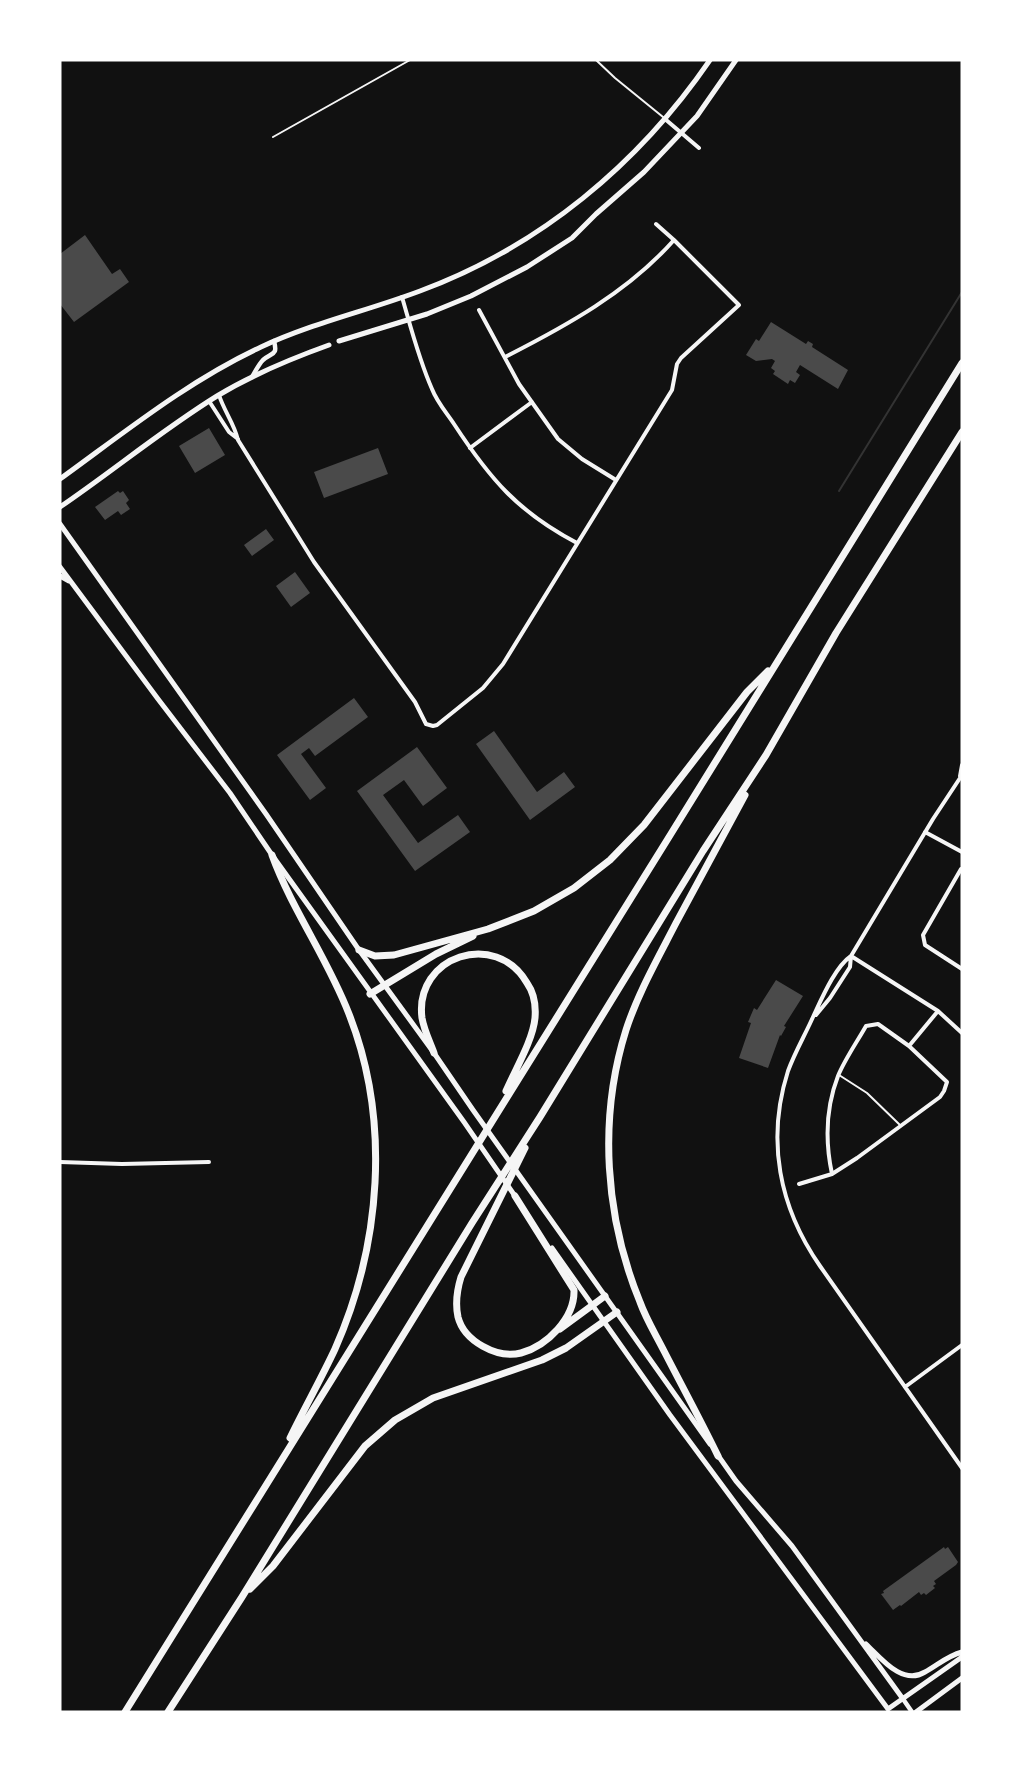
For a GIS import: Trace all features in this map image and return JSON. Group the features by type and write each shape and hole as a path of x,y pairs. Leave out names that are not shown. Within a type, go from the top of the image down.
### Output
{"highway":[{"path":"125,1712 962,363"},
{"path":"718,1456 640,1304 625,1261 613,1203 609,1150 609,1124 619,1060 635,1005 766,755 836,633 962,432"},
{"path":"370,994 436,954 556,899 591,876 644,825 747,692 778,660"},
{"path":"168,1712 242,1598 466,1233 766,755"},
{"path":"269,1479 335,1348 356,1291 363,1267 372,1214 376,1160 373,1108 357,1037 337,985 280,877 272,855"},
{"path":"359,950 375,956 394,955 488,929"},
{"path":"434,1053 424,1027 422,1008 425,990 440,968 457,957 476,954 496,957 518,971 530,987 535,1017 531,1035 496,1113"},
{"path":"540,1117 461,1276 456,1296 459,1321 464,1330 478,1344 511,1354 520,1353 539,1344 566,1326 605,1296"},
{"path":"515,1196 573,1290 574,1300 571,1309 553,1334"},
{"path":"242,1598 273,1566 359,1454 380,1431 433,1398 542,1360 566,1348 617,1312"}],"main road":[{"path":"60,479 194,383 223,365 316,324 402,297 471,270 509,250 550,224 619,168 665,119 710,60"},
{"path":"339,341 409,320 471,296 527,267 564,243 644,172 697,116 736,60"},
{"path":"60,507 219,395 277,365 329,345"},
{"path":"60,525 718,1456 792,1546 903,1699"},
{"path":"60,567 230,793 591,1305 888,1711 962,1657"},
{"path":"60,576 71,581"},
{"path":"856,1634 891,1668 906,1676 923,1674 950,1655 962,1652"},
{"path":"914,1712 962,1678"}],"street":[{"path":"665,119 699,148"},
{"path":"209,402 229,432 238,440 314,562 415,702 426,724 437,725 483,688 496,673 672,390 677,364 739,304 656,224"},
{"path":"504,357 584,314 654,262 674,240"},
{"path":"402,297 433,392 470,448 500,487 521,507 577,543"},
{"path":"479,310 519,384 558,438 582,459 616,480"},
{"path":"252,377 263,360 273,354 276,348 274,341"},
{"path":"329,345 339,341"},
{"path":"219,395 235,427 238,440"},
{"path":"470,448 532,402"},
{"path":"812,1020 830,998 850,967 852,956 961,776 962,765"},
{"path":"926,832 962,852"},
{"path":"961,869 923,935 925,945 962,969"},
{"path":"852,956 938,1011 962,1033"},
{"path":"852,956 844,961 825,994 789,1069 779,1116 778,1156 785,1195 799,1232 811,1253 962,1468"},
{"path":"909,1046 938,1011"},
{"path":"799,1184 832,1174 857,1158 940,1097 944,1091 946,1083 909,1046 878,1024 866,1026 839,1075 830,1107 827,1132 832,1174"},
{"path":"60,1162 122,1164 209,1162"},
{"path":"905,1387 962,1345"},
{"path":"903,1699 914,1712"}],"lane":[{"path":"273,137 410,60"},
{"path":"596,60 665,119"},
{"path":"839,1075 867,1093 901,1126"}],"building":[{"path":"85,235 112,274 120,269 129,282 74,322 60,304 60,254"},
{"path":"771,322 806,344 808,341 813,344 812,347 848,370 838,389 800,365 796,372 800,375 795,383 790,380 788,384 773,374 775,371 771,368 775,361 772,359 756,361 746,355 756,339 759,341"},
{"path":"209,428 225,455 195,473 179,446"},
{"path":"378,448 388,474 324,498 314,472"},
{"path":"118,491 120,493 123,491 129,500 126,503 130,509 121,515 118,511 105,520 95,507"},
{"path":"266,529 274,540 252,556 244,545"},
{"path":"295,572 310,593 291,607 276,586"},
{"path":"354,698 368,717 315,756 309,748 301,754 326,788 310,800 277,755"},
{"path":"494,731 537,792 564,772 575,787 530,820 476,744"},
{"path":"417,747 447,788 423,806 404,780 383,795 418,843 458,815 470,832 415,871 357,791"},
{"path":"776,980 803,996 784,1026 786,1027 780,1035 768,1068 739,1058 754,1008 757,1010"},
{"path":"944,1547 945,1549 948,1547 958,1562 956,1565 934,1581 935,1588 926,1595 924,1593 921,1595 919,1592 893,1610 881,1594 884,1593 883,1591"}],"waterway":[{"path":"839,491 962,292"}]}
